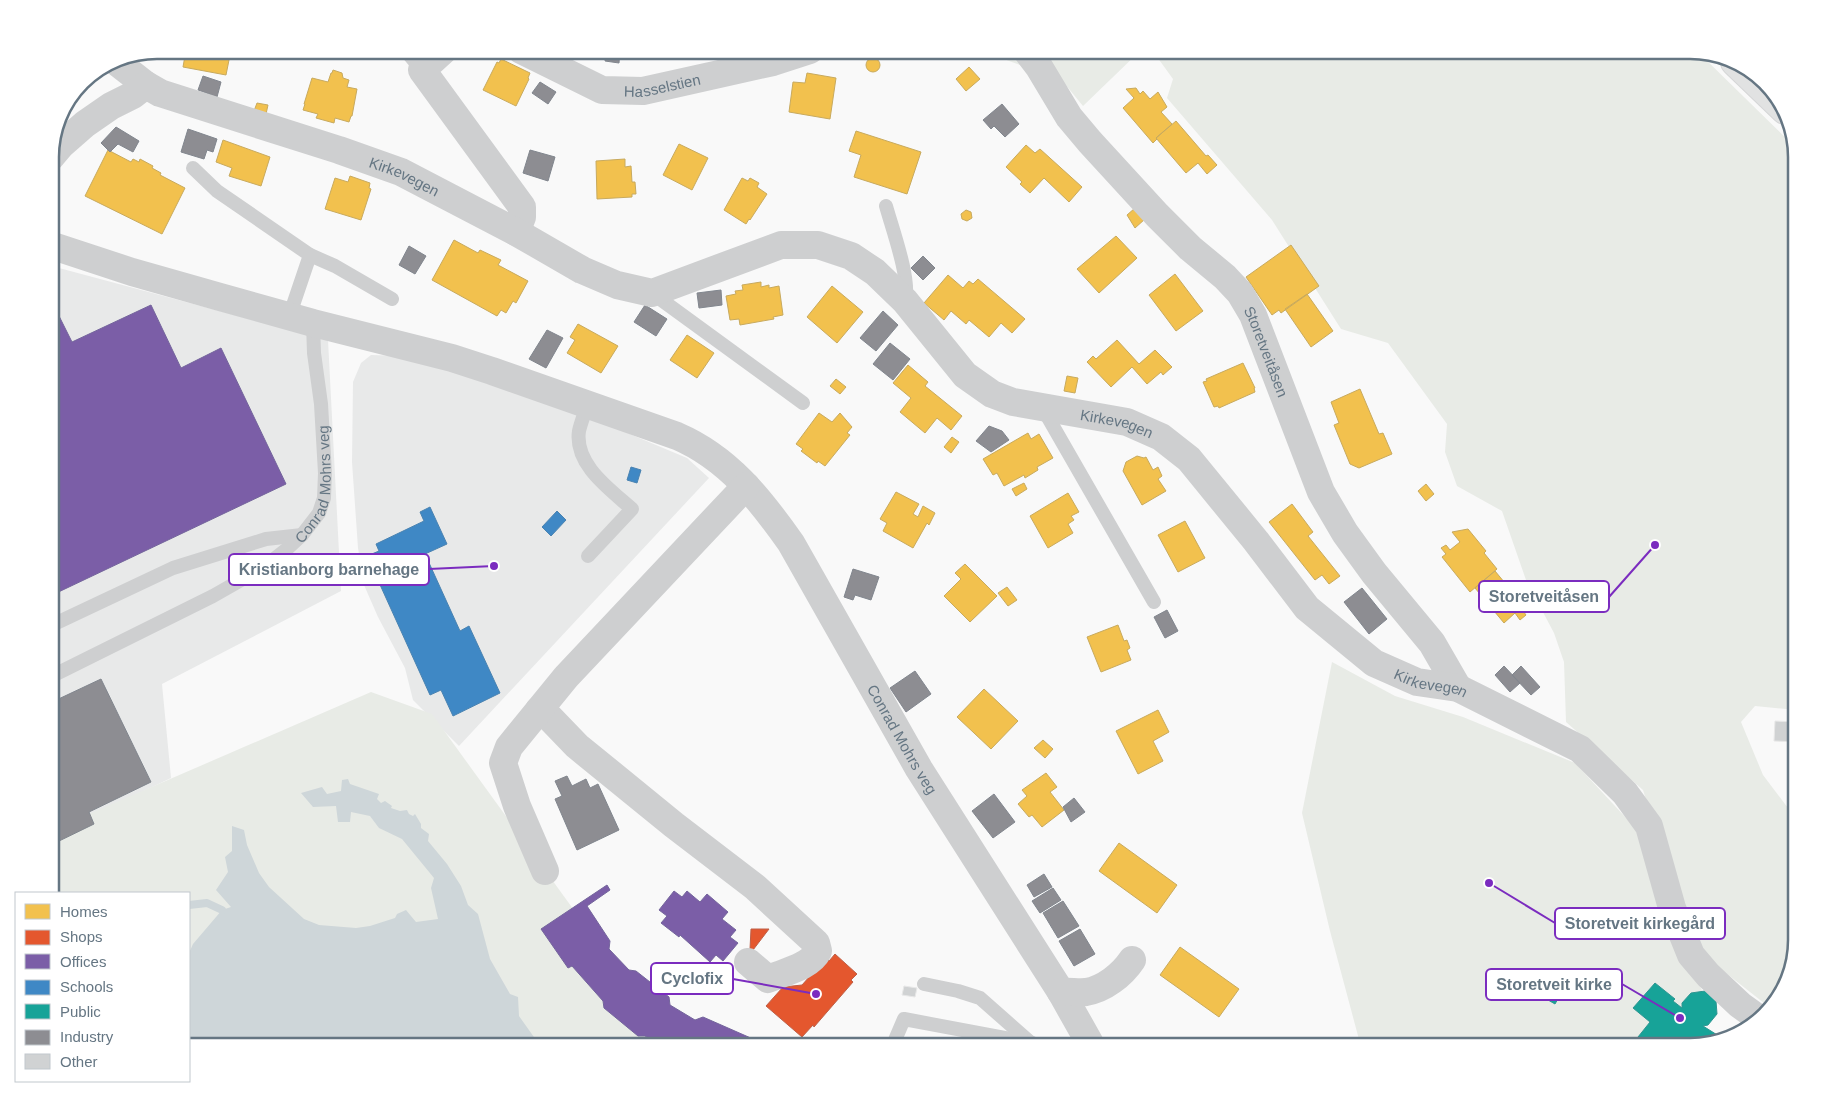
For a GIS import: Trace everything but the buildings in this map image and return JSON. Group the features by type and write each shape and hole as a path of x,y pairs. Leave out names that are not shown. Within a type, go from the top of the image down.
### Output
{"street":[{"name":"Hasselstien","path":"539,59 602,90 642,91 782,59"},
{"name":"Storetveitåsen","path":"1033,59 1069,117 1090,142 1157,216 1190,248 1225,277 1240,294 1253,315 1321,492 1345,533 1374,573 1432,643 1458,688"},
{"path":"413,60 522,207 522,217 516,232"},
{"name":"Kirkevegen","path":"121,65 146,85 160,93 339,150 401,172 516,232 582,270 617,285 652,293 781,245 818,245 851,256 875,272 905,301 965,374 992,394 1013,402 1127,422 1161,437 1189,459 1256,541 1306,608 1374,663 1417,682 1458,688 1580,749 1625,793 1649,826 1672,908 1691,955 1708,975 1740,1005 1754,1015"},
{"path":"60,147 85,124 111,106 134,95 146,85"},
{"name":"Conrad Mohrs veg","path":"59,248 132,272 301,320 452,358 677,436 697,444 712,454 746,486 771,515 791,543 919,769 1061,992 1087,1038"},
{"path":"545,871 517,806 503,763 509,747 566,677 746,486"},
{"path":"539,710 550,718 577,746 622,783 755,887 816,944 818,951 815,957 806,963 768,979 748,962"},
{"path":"1061,992 1086,992 1105,985 1125,970 1132,960"}],"lane":[{"path":"192,168 218,191 310,255 335,266 392,299"},
{"path":"886,206 906,279 907,294 905,301"},
{"name":"Conrad Mohrs veg","path":"59,673 205,600 264,567 288,549 320,513 324,498 325,473 321,404 314,353 301,320 310,255"},
{"name":"Kirkevegen","path":"652,293 803,403"},
{"path":"588,405 579,432 584,460 598,478 632,509 588,556"},
{"path":"1041,406 1154,602"},
{"path":"59,622 173,568 266,539 302,535"},
{"path":"924,984 958,990 980,998 1025,1038"},
{"path":"896,1038 904,1018 1000,1038"}],"shaded area":[{"path":"1004,59 1032,59 1028,68"},
{"path":"1044,59 1132,59 1083,106"},
{"path":"1159,59 1703,60 1707,61 1786,138 1788,150 1788,709 1755,706 1741,722 1763,775 1788,808 1787,953 1781,978 1765,1004 1693,947 1643,790 1566,722 1564,662 1554,633 1526,580 1502,511 1457,486 1445,452 1447,424 1388,343 1341,329 1272,220 1167,98 1173,79"},
{"path":"59,268 328,340 341,591 162,684 171,778 98,813 68,892 59,892"},
{"path":"371,355 405,356 594,419 687,458 709,478 459,746 413,700 405,668 378,617 364,585 358,548 352,462 353,382 361,363"},
{"path":"1332,662 1395,696 1463,717 1575,763 1641,834 1708,1005 1680,1038 1359,1038 1330,931 1302,813"},
{"path":"371,692 432,714 666,1038 190,1038 190,892 59,892 59,827"},
{"path":"348,779 350,784 379,794 377,799 381,803 385,801 392,806 391,808 400,811 407,810 413,816 415,814 421,824 421,828 429,834 428,841 447,864 461,886 468,905 478,914 490,959 510,994 518,997 519,1016 535,1038 190,1038 190,951 193,944 222,910 231,907 216,890 228,872 225,857 232,851 232,826 244,830 247,845 259,873 269,887 304,919 319,925 356,928 370,926 395,918 397,914 406,910 416,922 438,919 431,888 434,878 402,839 379,828 370,816 351,812 350,822 338,822 336,806 313,807 301,793 322,787 327,794 341,791 342,780"}],"waterway":[{"path":"190,905 207,903 222,910"}],"place":[{"name":"Storetveitåsen","path":"1655,545"},
{"name":"Kristianborg barnehage","path":"494,566"},
{"name":"Storetveit kirkegård","path":"1489,883"},
{"name":"Cyclofix","path":"816,994"},
{"name":"Storetveit kirke","path":"1680,1018"}]}
